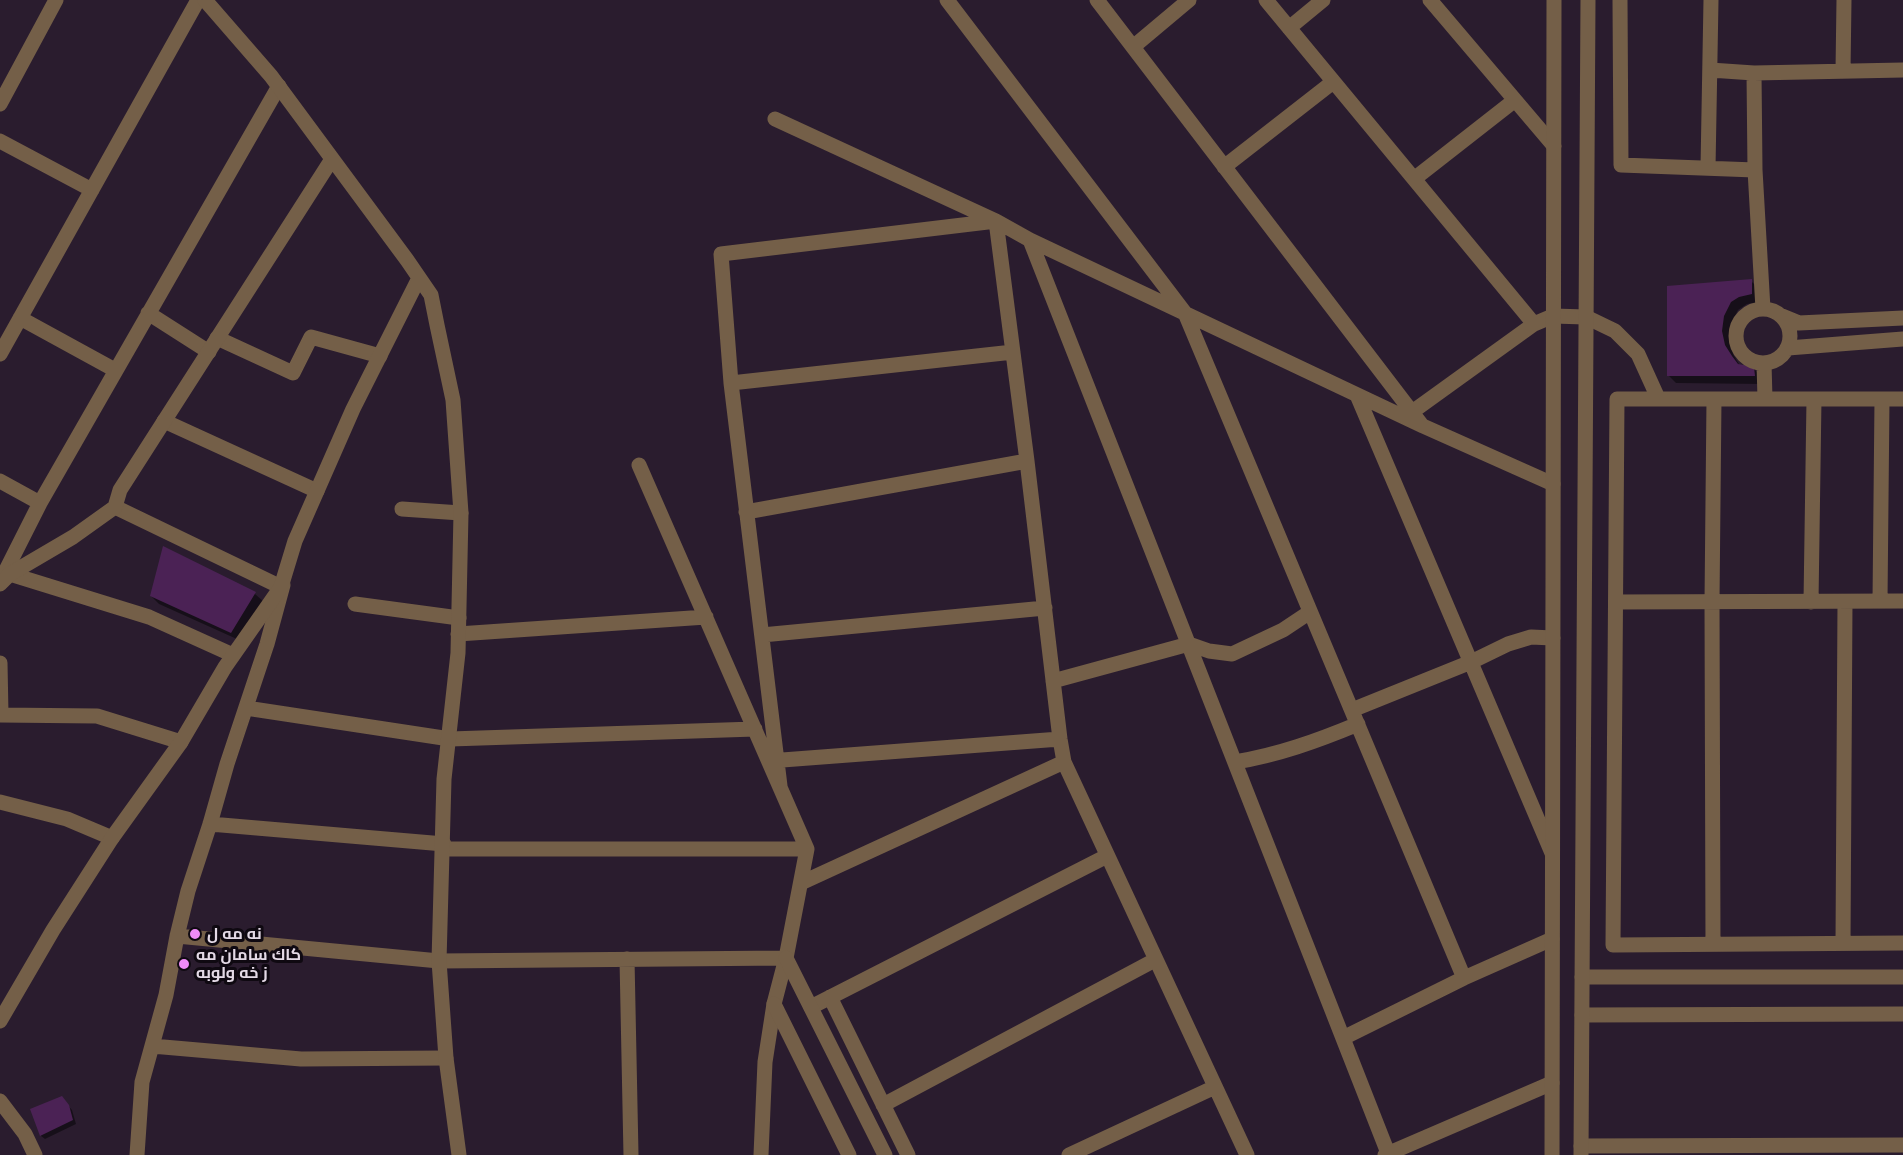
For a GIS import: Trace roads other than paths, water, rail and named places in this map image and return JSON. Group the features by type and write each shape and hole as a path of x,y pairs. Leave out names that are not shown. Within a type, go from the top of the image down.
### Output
{"street":[{"path":"0,104 56,0"},
{"path":"0,354 198,0"},
{"path":"205,0 279,86 431,295 453,400 461,513 458,653 444,779 439,961 446,1058 459,1155"},
{"path":"947,0 1185,313 1464,978"},
{"path":"1097,0 1423,426"},
{"path":"1133,47 1189,0"},
{"path":"1266,0 1534,324"},
{"path":"1289,28 1323,0"},
{"path":"1430,0 1554,146"},
{"path":"1552,1155 1554,0"},
{"path":"1588,0 1581,1150 1903,1145"},
{"path":"1620,0 1621,165 1755,170"},
{"path":"1708,168 1711,0"},
{"path":"1843,71 1844,0"},
{"path":"1710,70 1754,73 1903,70"},
{"path":"1754,73 1755,170 1763,309"},
{"path":"0,76 16,75"},
{"path":"1224,167 1333,82"},
{"path":"3,580 40,503 279,86"},
{"path":"1414,179 1515,100"},
{"path":"775,119 996,221 1030,240 1423,426 1553,484"},
{"path":"0,141 92,190"},
{"path":"3,580 73,537 115,507 120,490 333,159"},
{"path":"996,221 1064,762 1247,1155"},
{"path":"761,1155 765,1062 774,1004 786,958 807,849 780,786 773,760 762,635 731,383 721,254 996,221"},
{"path":"1030,240 1387,1154 1552,1083"},
{"path":"137,1155 142,1082 166,995 188,891 267,644 295,540 353,409 419,278"},
{"path":"1782,316 1791,335 1788,348 1783,355 1774,361 1764,363 1753,362 1744,356 1738,347 1736,337 1738,326 1752,311 1763,309 1773,311 1800,323 1903,318"},
{"path":"148,313 209,352"},
{"path":"1412,412 1534,324 1553,316 1586,317 1615,331 1638,354 1658,398"},
{"path":"20,318 115,370"},
{"path":"217,338 293,373 311,337 380,356"},
{"path":"1788,348 1903,339"},
{"path":"731,383 1013,352"},
{"path":"1764,363 1765,399"},
{"path":"1357,395 1552,853"},
{"path":"1903,399 1617,399 1613,945 1903,943"},
{"path":"1713,944 1714,399"},
{"path":"1811,602 1814,399"},
{"path":"1880,602 1882,399"},
{"path":"164,421 317,491"},
{"path":"746,512 1027,461"},
{"path":"639,465 755,729 773,760"},
{"path":"0,481 40,503"},
{"path":"115,507 284,580"},
{"path":"402,509 461,513"},
{"path":"3,580 149,617 233,655"},
{"path":"0,1021 53,930 112,838 181,742 233,655 284,580"},
{"path":"1616,602 1903,601"},
{"path":"1842,943 1845,602"},
{"path":"355,604 459,618"},
{"path":"762,635 1045,608"},
{"path":"1053,681 1189,644 1209,651 1232,654 1283,630 1310,612"},
{"path":"458,634 706,617"},
{"path":"1235,762 1269,756 1316,742 1355,717 1508,644 1531,637 1553,638"},
{"path":"0,663 1,715 97,716 181,742"},
{"path":"246,708 450,740 755,729"},
{"path":"773,760 1060,739"},
{"path":"801,884 1064,762"},
{"path":"0,802 67,819 112,838"},
{"path":"210,824 443,846 807,849"},
{"path":"811,1006 1107,855"},
{"path":"177,936 439,961 786,958"},
{"path":"1343,1038 1464,978 1552,939"},
{"path":"786,958 885,1155"},
{"path":"627,959 631,1155"},
{"path":"883,1105 1155,960"},
{"path":"1582,977 1903,977"},
{"path":"830,997 908,1155"},
{"path":"774,1004 849,1155"},
{"path":"1582,1015 1903,1014"},
{"path":"152,1047 301,1059 446,1058"},
{"path":"1069,1155 1215,1087"},
{"path":"0,1101 25,1134 35,1155"}],"place":[{"name":"نه مه ل","path":"195,934"},
{"name":"كاك سامان مه ز خه ولوبه","path":"184,964"}]}
